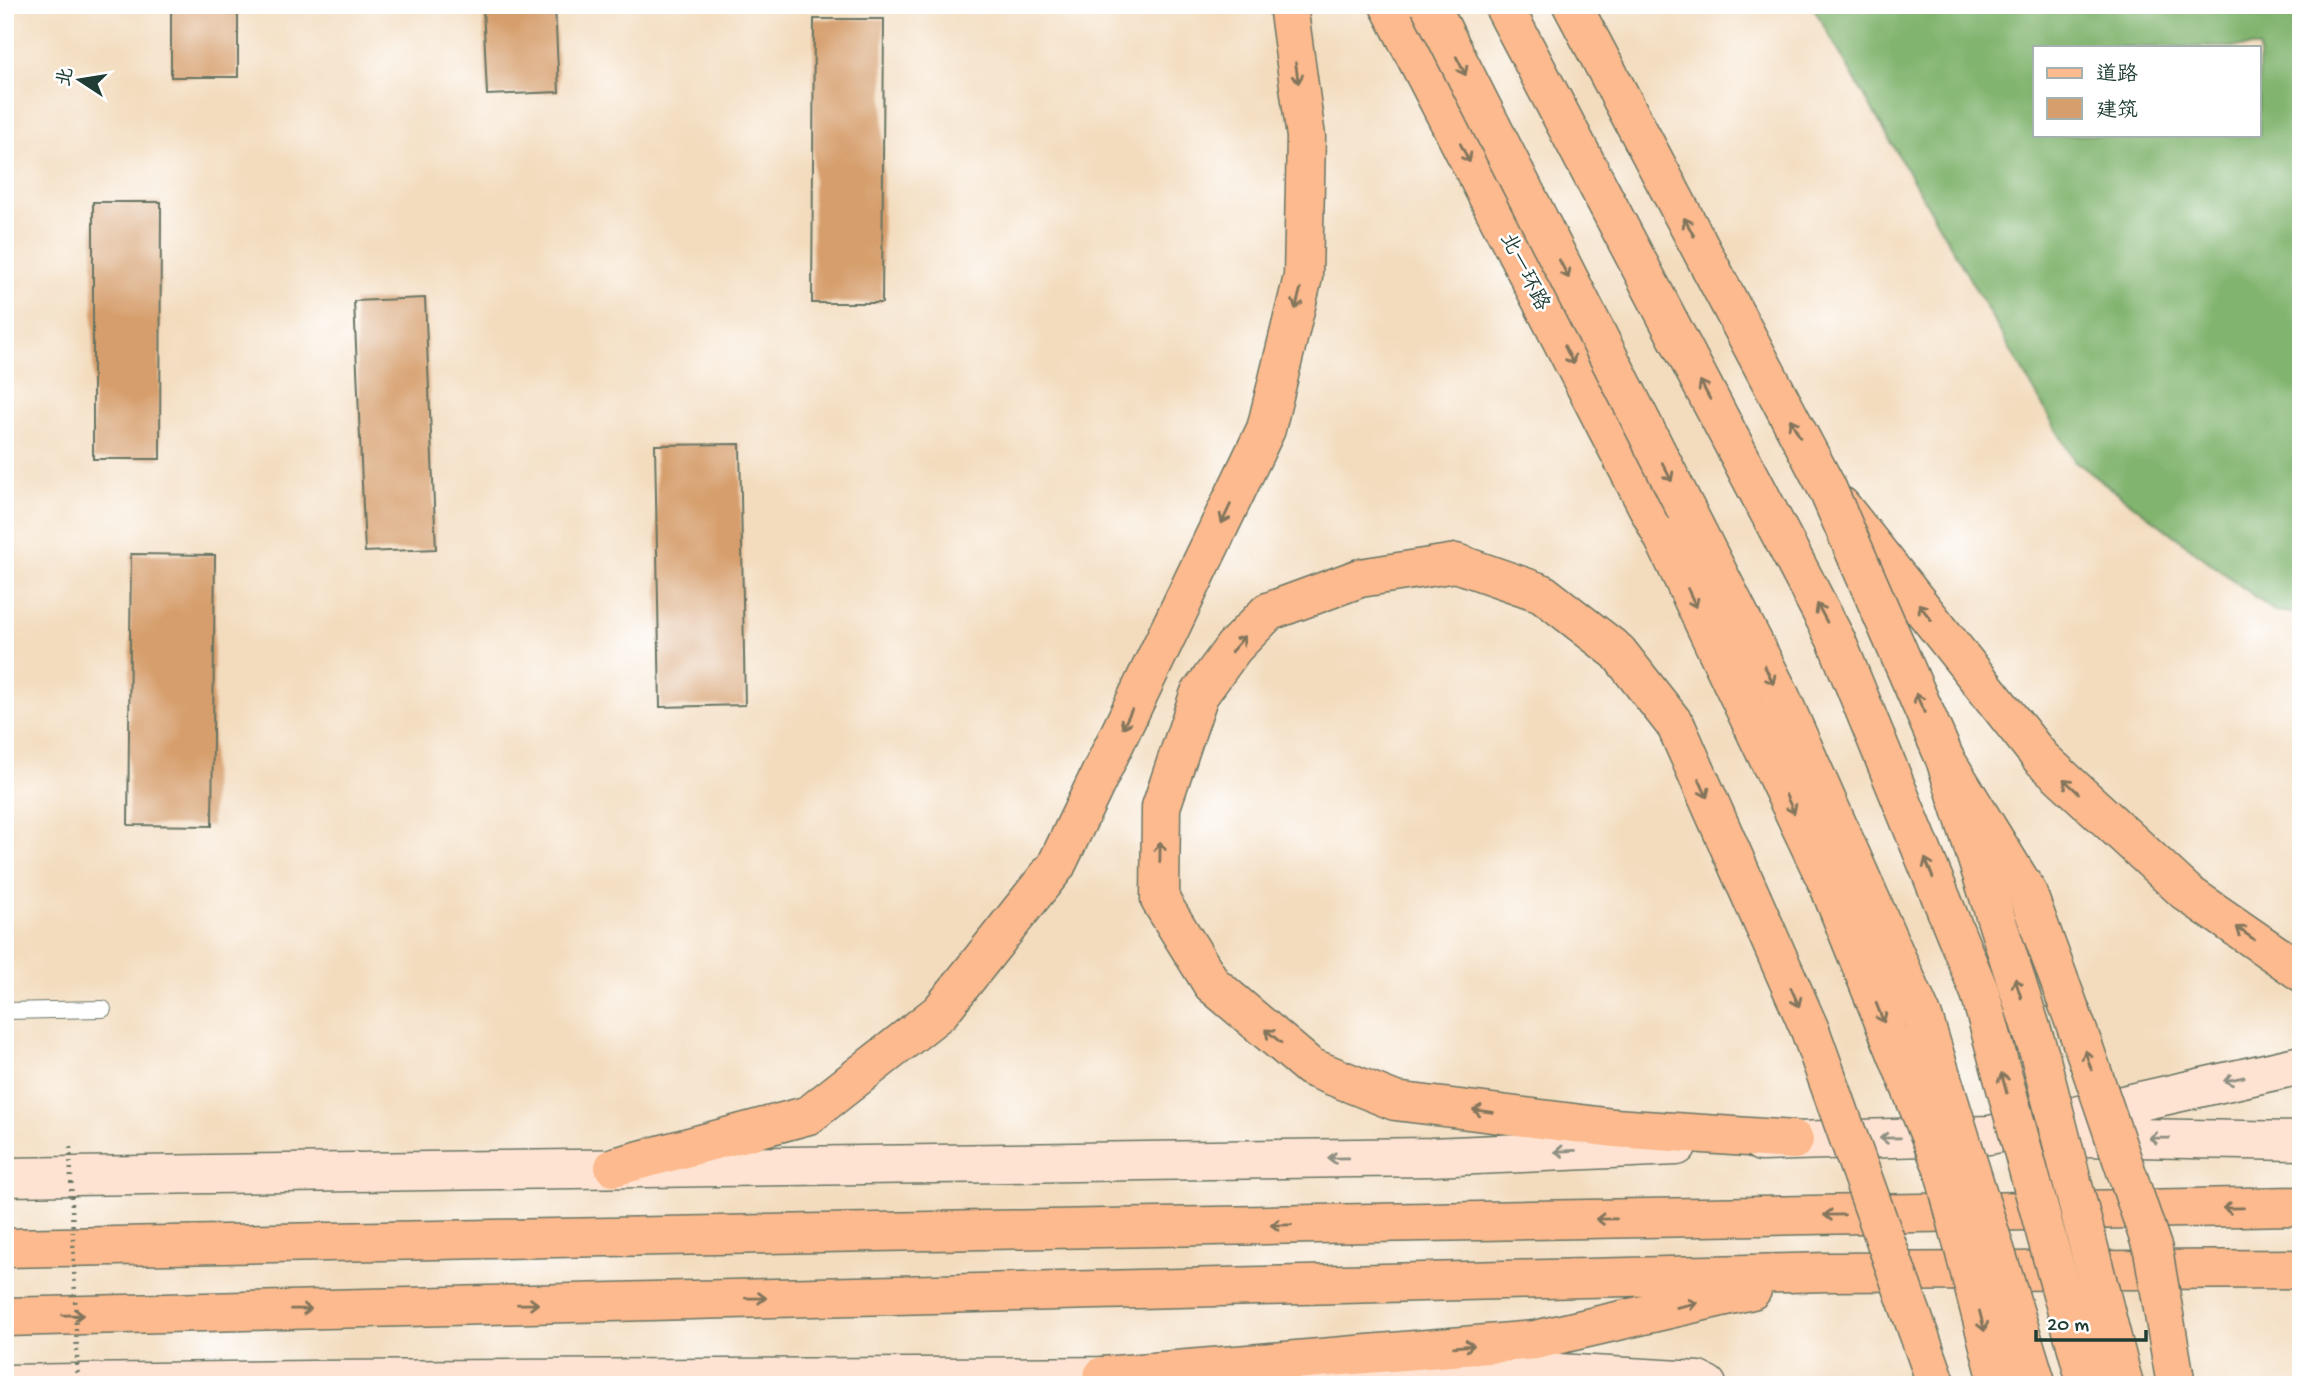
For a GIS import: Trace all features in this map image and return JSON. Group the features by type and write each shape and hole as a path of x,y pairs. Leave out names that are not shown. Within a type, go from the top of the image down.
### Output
{"main road":[{"path":"614,1167 809,1115 940,1012 1056,866 1266,429 1303,277 1306,136 1288,5"},
{"name":"北一环路","path":"1389,5 1663,537 1829,886 1943,1168 1999,1385"},
{"path":"1430,5 1779,693 1924,1020 2037,1385"},
{"path":"1503,5 1836,640 1980,993 2087,1385"},
{"path":"1572,5 1827,488 1945,759 2040,1056 2124,1385"},
{"path":"1827,488 2041,758 2187,893 2301,972"},
{"path":"1794,1140 1614,1128 1395,1101 1310,1067 1212,984 1160,900 1161,807 1199,695 1234,648 1268,612 1360,578 1456,563 1542,593 1618,652 1676,726 1810,1030 1937,1385"},
{"path":"1945,759 2027,892 2084,1048 2152,1250 2176,1385"},
{"path":"1990,1135 2301,1065"},
{"path":"5,1177 1431,1157 1794,1140 1990,1135 2301,1141"},
{"path":"5,1248 2301,1206"},
{"path":"2240,1269 2301,1286"},
{"path":"5,1317 1829,1272 2301,1269"},
{"path":"1103,1376 1535,1340 1829,1272"},
{"path":"5,1384 1539,1372 1699,1381 1707,1385"}],"lane":[{"path":"5,1012 103,1009"}],"path":[{"path":"70,1147 78,1385"}],"green space":[{"path":"1812,5 2301,5 2301,614 2274,611 2074,460"}],"building":[{"path":"171,5 238,5 238,77 171,77"},
{"path":"483,5 555,5 559,92 487,95"},
{"path":"814,19 884,19 882,303 812,303"},
{"path":"93,202 161,202 160,459 93,459"},
{"path":"425,298 436,549 365,552 354,301"},
{"path":"740,444 745,705 660,707 655,445"},
{"path":"131,554 215,555 212,826 128,825"}]}
